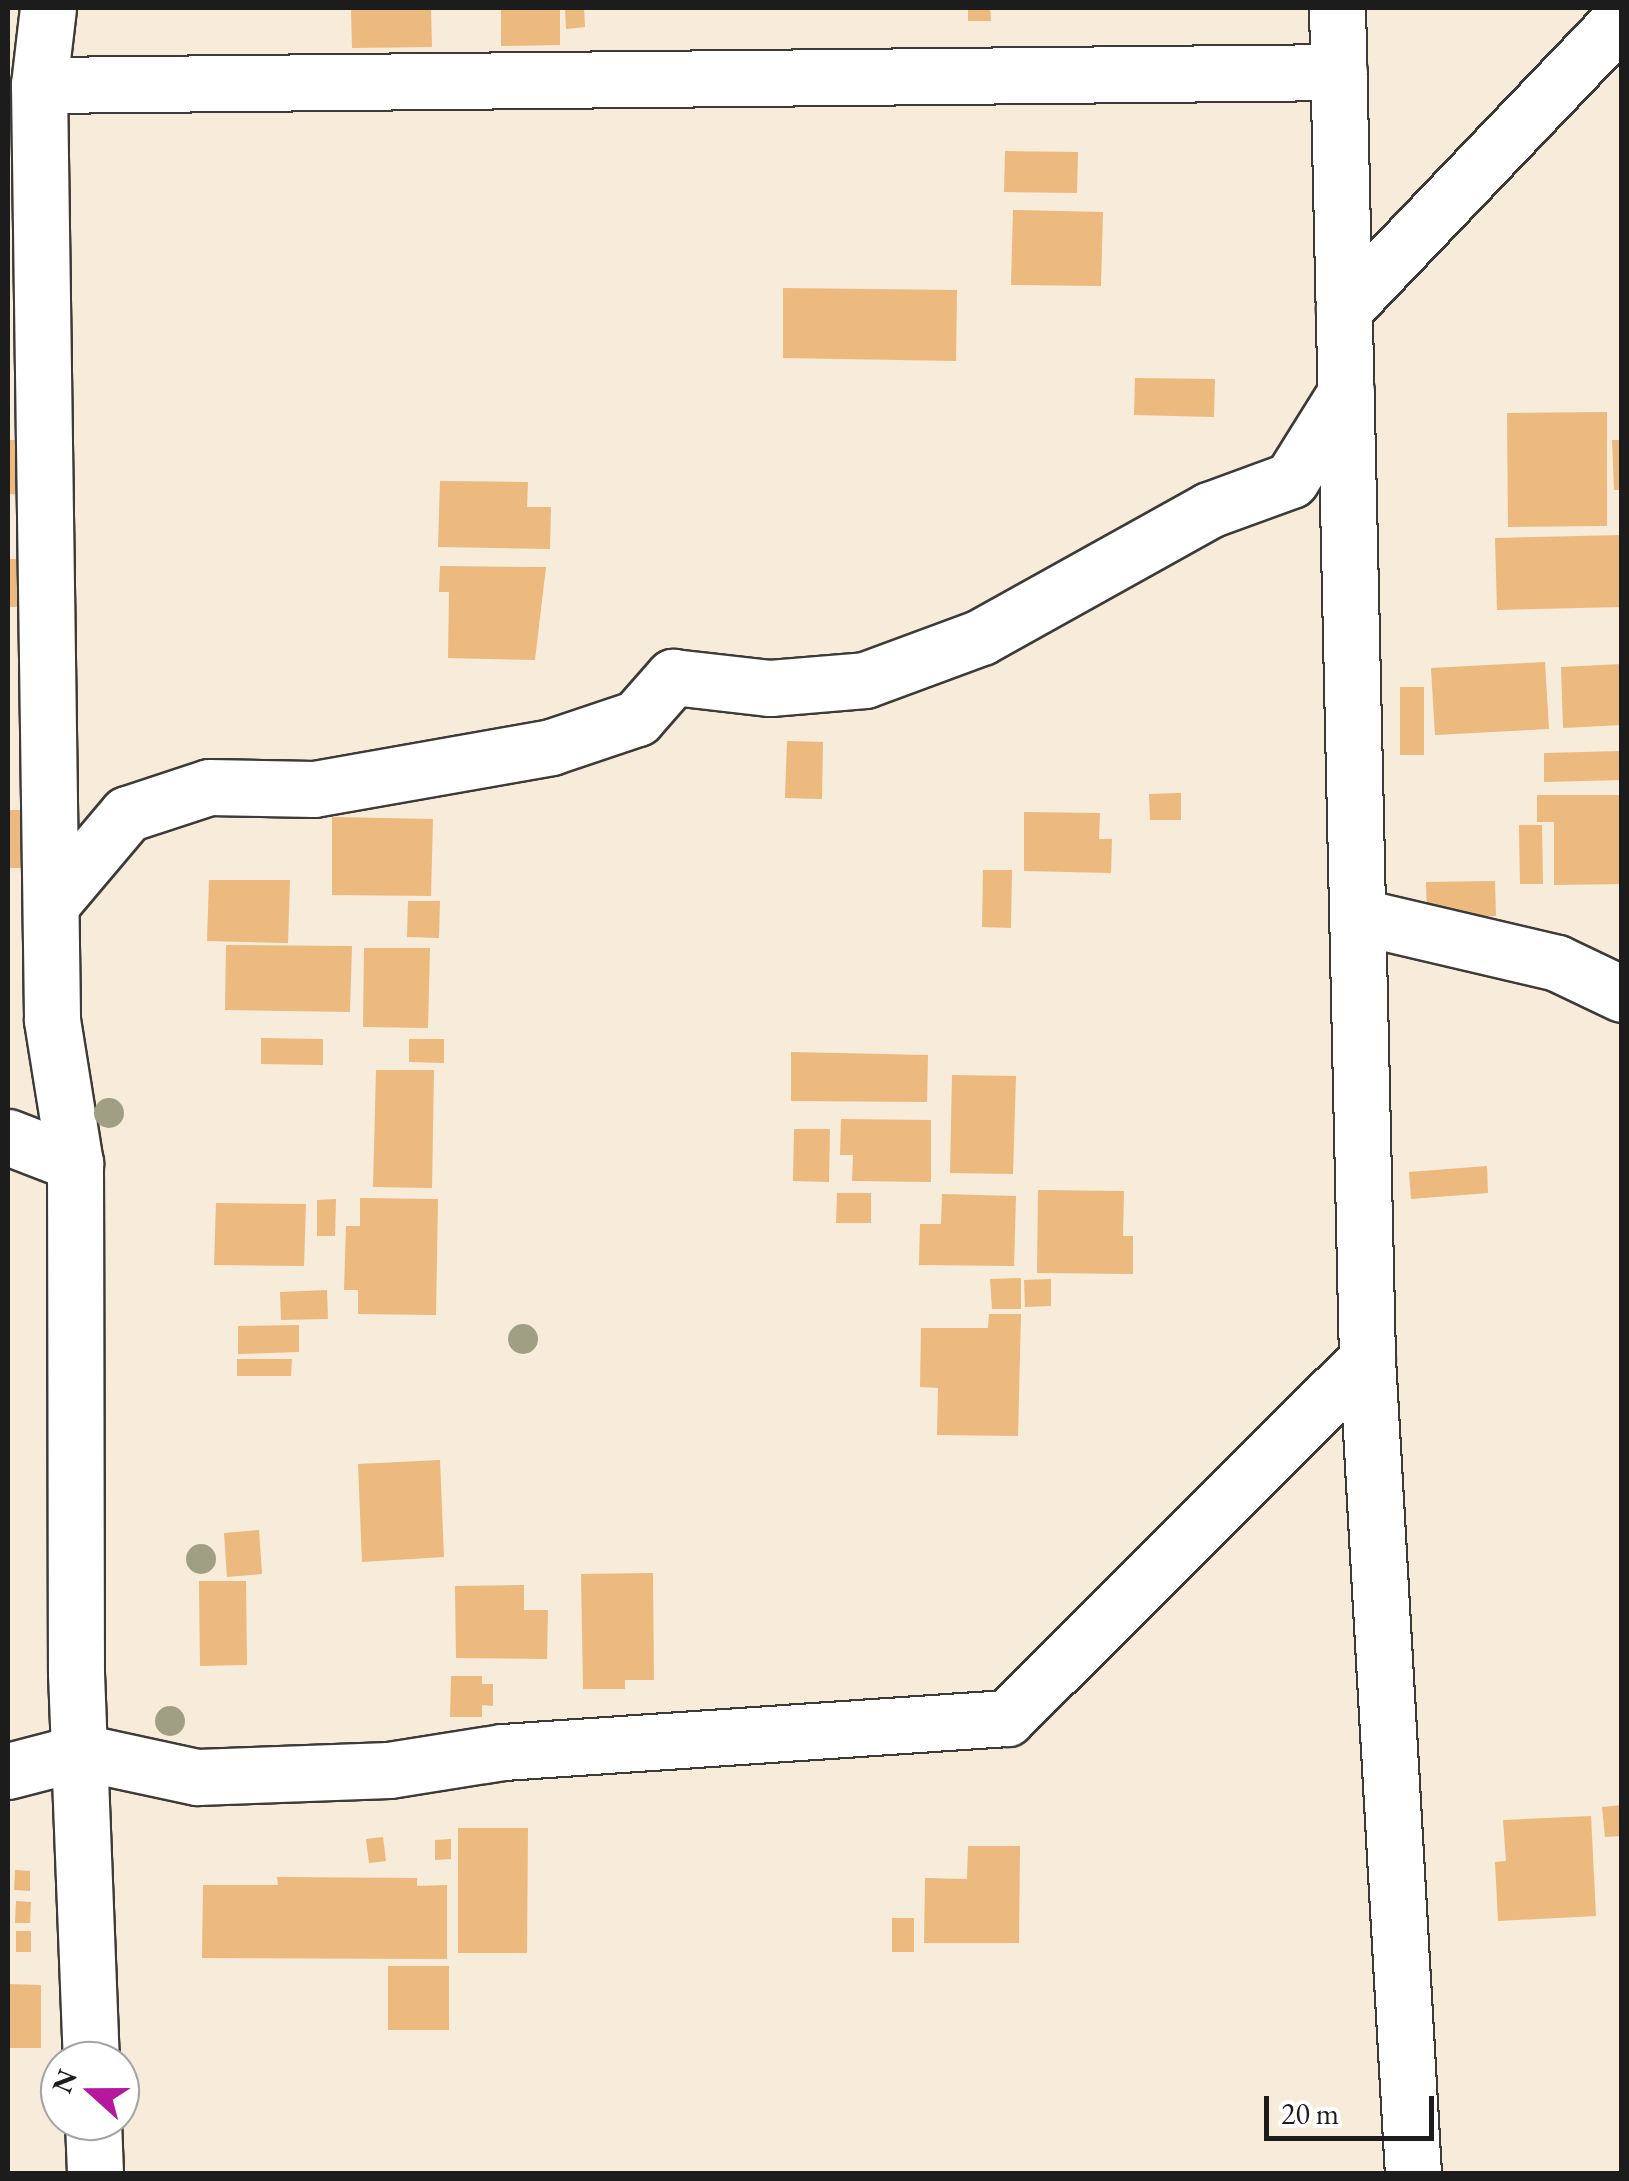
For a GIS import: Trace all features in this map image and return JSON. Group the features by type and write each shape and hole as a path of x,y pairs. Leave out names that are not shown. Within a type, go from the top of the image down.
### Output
{"street":[{"path":"48,8 40,85 52,1020 75,1164 80,1752 90,2041"},
{"path":"1337,8 1368,1359 1412,2174"},
{"path":"1344,309 1622,18"},
{"path":"40,85 1339,72"},
{"path":"51,904 127,814 209,787 314,789 550,747 638,718 673,677 770,688 865,680 981,636 1209,510 1291,480 1346,392"},
{"path":"1357,916 1556,963 1622,994"},
{"path":"8,1138 75,1164"},
{"path":"8,1770 80,1752 198,1778 389,1770 503,1752 1007,1718 1368,1359"},
{"path":"94,2141 95,2174"}],"building":[{"path":"351,8 431,8 432,47 352,48"},
{"path":"501,8 560,8 560,45 501,46"},
{"path":"565,8 584,8 585,27 566,29"},
{"path":"968,8 990,8 991,21 968,21"},
{"path":"1005,151 1078,152 1077,193 1004,192"},
{"path":"1013,210 1103,212 1101,286 1011,285"},
{"path":"783,288 957,290 956,361 783,358"},
{"path":"1135,378 1215,379 1214,417 1134,415"},
{"path":"1607,412 1607,526 1508,527 1507,413"},
{"path":"8,440 28,440 27,495 8,494"},
{"path":"1612,440 1622,440 1622,490 1614,490"},
{"path":"440,481 528,482 527,507 551,507 550,549 438,547"},
{"path":"1622,535 1622,607 1497,610 1495,538"},
{"path":"8,559 30,559 29,607 8,607"},
{"path":"440,566 546,567 535,660 448,658 449,592 439,592"},
{"path":"1545,662 1549,729 1435,735 1431,668"},
{"path":"1622,664 1622,725 1563,728 1561,667"},
{"path":"1400,687 1424,687 1424,755 1400,755"},
{"path":"787,741 823,742 822,799 785,798"},
{"path":"1622,751 1622,780 1544,782 1544,753"},
{"path":"1181,793 1181,820 1150,820 1149,794"},
{"path":"1537,795 1622,795 1622,884 1554,885 1554,822 1537,822"},
{"path":"8,810 35,810 34,868 8,868"},
{"path":"1024,812 1100,813 1099,839 1112,839 1111,873 1024,871"},
{"path":"332,817 433,819 431,896 332,895"},
{"path":"1519,825 1542,825 1543,884 1520,884"},
{"path":"983,870 1012,870 1011,928 982,927"},
{"path":"209,880 290,880 288,943 207,941"},
{"path":"1495,881 1496,916 1427,917 1426,882"},
{"path":"408,901 440,901 439,938 407,937"},
{"path":"226,945 352,946 350,1012 225,1010"},
{"path":"364,948 430,948 428,1028 363,1027"},
{"path":"261,1038 323,1039 323,1065 261,1064"},
{"path":"409,1039 444,1039 444,1063 409,1062"},
{"path":"791,1052 928,1055 927,1102 791,1101"},
{"path":"376,1070 434,1070 432,1188 373,1187"},
{"path":"952,1075 1016,1076 1013,1174 950,1173"},
{"path":"841,1119 931,1120 931,1182 852,1181 853,1155 840,1155"},
{"path":"794,1129 830,1129 829,1182 793,1181"},
{"path":"1487,1166 1488,1193 1411,1199 1409,1172"},
{"path":"1038,1190 1124,1191 1123,1236 1133,1236 1133,1274 1037,1273"},
{"path":"837,1193 871,1193 871,1223 836,1223"},
{"path":"942,1194 1016,1196 1014,1266 919,1265 920,1224 941,1224"},
{"path":"360,1198 438,1199 436,1315 358,1314 358,1290 344,1290 346,1226 360,1226"},
{"path":"336,1199 335,1236 317,1236 317,1200"},
{"path":"216,1203 306,1204 304,1266 214,1265"},
{"path":"1021,1278 1021,1309 992,1309 990,1279"},
{"path":"1051,1279 1051,1306 1025,1307 1024,1280"},
{"path":"327,1290 328,1319 281,1320 280,1292"},
{"path":"989,1314 1021,1314 1018,1436 937,1435 938,1388 920,1387 921,1328 988,1328"},
{"path":"299,1325 299,1352 238,1354 238,1326"},
{"path":"237,1359 292,1359 291,1376 237,1376"},
{"path":"440,1460 444,1557 362,1562 358,1464"},
{"path":"259,1530 262,1574 227,1577 224,1533"},
{"path":"653,1573 654,1680 625,1680 625,1689 583,1689 581,1574"},
{"path":"199,1581 246,1581 247,1665 200,1666"},
{"path":"524,1585 524,1610 548,1610 547,1659 456,1658 455,1586"},
{"path":"451,1676 482,1676 482,1684 493,1684 493,1706 482,1705 482,1717 450,1717"},
{"path":"1622,1805 1622,1836 1605,1837 1602,1807"},
{"path":"1591,1816 1596,1916 1498,1921 1495,1862 1506,1861 1503,1820"},
{"path":"458,1828 528,1828 527,1953 458,1953"},
{"path":"383,1837 386,1861 369,1863 366,1839"},
{"path":"451,1839 451,1859 435,1860 435,1840"},
{"path":"968,1846 1020,1846 1019,1943 924,1943 925,1878 967,1879"},
{"path":"15,1870 30,1871 30,1891 14,1890"},
{"path":"277,1877 417,1878 417,1886 447,1885 447,1959 202,1958 203,1885 278,1885"},
{"path":"16,1901 31,1902 30,1923 15,1923"},
{"path":"892,1918 914,1918 914,1952 892,1952"},
{"path":"16,1931 31,1931 31,1952 16,1952"},
{"path":"388,1966 449,1966 449,2030 388,2030"},
{"path":"8,1984 41,1985 40,2048 8,2048"}]}
